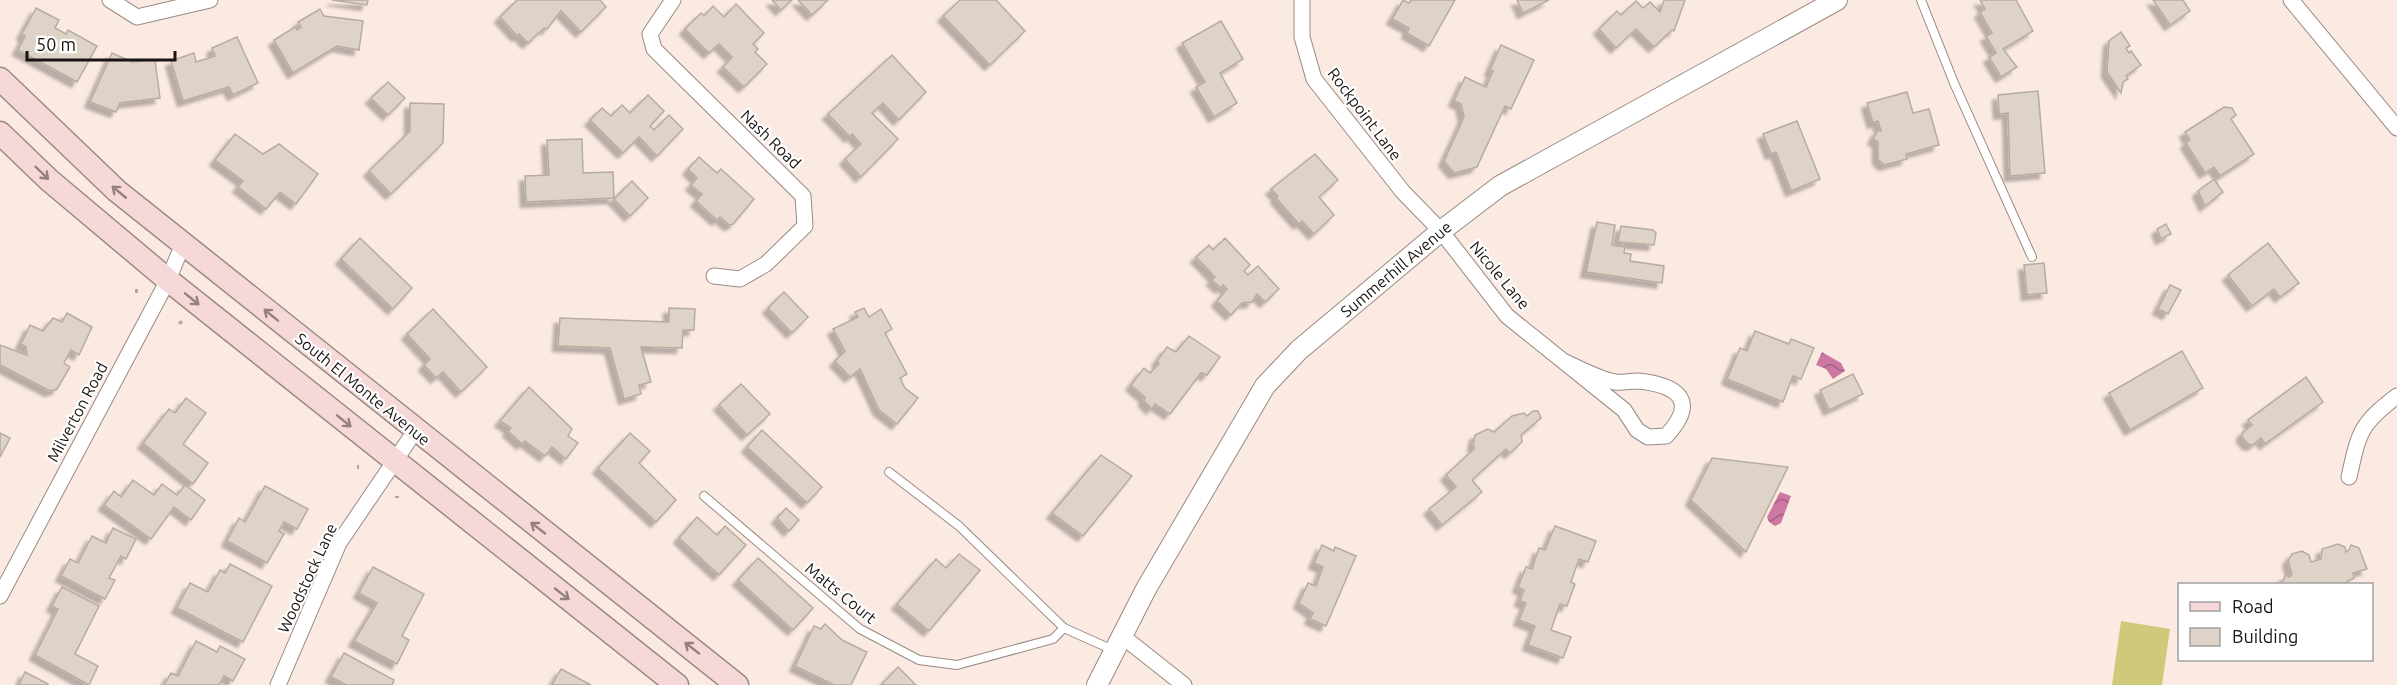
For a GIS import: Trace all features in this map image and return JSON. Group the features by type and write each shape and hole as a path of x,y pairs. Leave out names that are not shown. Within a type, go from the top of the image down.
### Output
{"main road":[{"name":"South El Monte Avenue","path":"0,79 117,191 415,431 737,685"},
{"path":"0,133 50,180 168,280 678,685"}],"street":[{"path":"110,0 137,17 210,0"},
{"name":"Nash Road","path":"673,0 650,34 654,49 803,196 805,226 766,264 740,279 714,276"},
{"name":"Rockpoint Lane","path":"1302,0 1302,37 1314,79 1403,192 1441,231"},
{"name":"Summerhill Avenue","path":"1097,685 1146,589 1265,386 1299,350 1441,231 1500,186 1837,0"},
{"path":"2291,0 2397,128"},
{"name":"Nicole Lane","path":"1441,231 1508,316 1563,361 1624,410 1637,430 1648,437 1666,436 1680,421 1684,411 1682,399 1670,387 1637,381 1615,382 1563,361"},
{"name":"Milverton Road","path":"0,596 168,280 183,244"},
{"path":"2349,477 2359,433 2371,416 2397,396"},
{"name":"Woodstock Lane","path":"278,685 339,543 415,431"},
{"path":"1117,643 1184,685"}],"lane":[{"path":"1921,0 1954,83 2032,258"},
{"path":"889,472 958,526 1064,628 1117,643"},
{"name":"Matts Court","path":"704,496 860,629 919,660 957,665 1053,639 1064,628"}],"shaded area":[{"path":"2121,621 2170,629 2162,685 2112,685"}],"water":[{"path":"1822,352 1841,363 1845,371 1833,379 1826,369 1816,365"},
{"path":"1780,492 1791,496 1781,523 1775,526 1769,522 1767,517"}],"building":[{"path":"332,0 368,0 367,5"},
{"path":"517,0 600,0 606,7 581,32 561,11 547,29 544,28 528,43 519,34 517,36 500,17"},
{"path":"772,0 792,0 781,10"},
{"path":"798,0 828,0 812,15"},
{"path":"960,0 996,0 1025,31 990,65 943,16"},
{"path":"1403,0 1409,3 1411,0 1455,0 1429,46 1407,33 1409,28 1392,19"},
{"path":"1517,0 1549,0 1523,13"},
{"path":"1664,0 1685,0 1674,31 1672,30 1654,47 1636,29 1616,48 1599,29 1617,11 1621,15 1636,1 1643,8 1650,2 1660,12"},
{"path":"1980,0 2016,0 2033,31 2003,49 2017,67 2001,77 1989,57 1996,53 1986,36 1992,33 1980,12 1985,9"},
{"path":"2153,0 2183,0 2190,11 2170,25"},
{"path":"736,4 764,33 753,44 758,49 755,52 767,64 744,87 723,67 732,57 719,44 709,53 685,29 701,13 704,16 713,6 724,17"},
{"path":"36,8 59,20 55,28 66,34 68,30 97,46 77,82 18,50 25,36 22,34"},
{"path":"320,9 324,16 363,21 359,50 337,46 293,73 274,40 295,27 297,30 301,27 298,22"},
{"path":"1221,21 1243,59 1220,73 1237,103 1214,117 1196,87 1205,82 1182,43"},
{"path":"2121,32 2130,46 2126,48 2129,53 2131,51 2141,65 2126,76 2128,79 2123,82 2121,93 2107,72 2109,41"},
{"path":"237,37 258,83 233,95 229,87 183,101 171,61 194,53 196,62 215,56 212,48"},
{"path":"1501,45 1534,60 1511,109 1505,106 1477,167 1454,173 1444,161 1464,117 1461,104 1454,101 1465,77 1486,87 1493,71 1490,70"},
{"path":"112,53 132,62 155,60 160,98 120,103 116,112 90,102"},
{"path":"892,55 926,92 899,120 883,103 872,113 898,139 861,177 845,159 861,144 852,134 850,137 828,114"},
{"path":"388,82 405,98 388,115 371,98"},
{"path":"2038,91 2045,173 2010,176 2008,113 1999,114 1998,95"},
{"path":"1907,92 1913,113 1929,109 1939,145 1906,154 1907,159 1884,165 1878,159 1878,142 1873,139 1878,130 1881,131 1878,121 1873,123 1867,103"},
{"path":"648,95 664,111 650,126 654,130 669,115 683,129 657,156 639,137 623,153 590,120 602,108 611,116 622,105 630,113"},
{"path":"410,103 444,104 443,143 391,194 369,171 410,131"},
{"path":"2224,107 2232,108 2236,115 2231,119 2254,154 2220,176 2214,167 2205,173 2186,143 2190,140 2185,132"},
{"path":"1797,121 1820,179 1791,191 1776,152 1771,154 1763,134"},
{"path":"235,134 263,154 279,144 318,174 296,204 280,192 266,209 238,187 243,181 215,160"},
{"path":"582,139 583,173 613,172 614,198 526,202 525,176 549,175 547,140"},
{"path":"1315,154 1338,180 1319,197 1334,215 1314,234 1302,221 1299,224 1271,189"},
{"path":"699,157 717,173 721,169 754,199 733,224 729,225 720,217 717,220 696,201 702,194 691,185 697,178 688,169"},
{"path":"2214,179 2223,192 2205,206 2198,191"},
{"path":"632,181 648,198 630,216 614,199"},
{"path":"1597,222 1615,225 1612,245 1625,247 1624,253 1631,254 1630,261 1664,266 1662,283 1586,272"},
{"path":"2166,224 2171,234 2161,239 2157,229"},
{"path":"1621,226 1653,230 1656,233 1654,245 1618,242"},
{"path":"360,238 412,288 393,309 341,259"},
{"path":"1225,238 1250,265 1244,271 1248,275 1258,266 1279,289 1265,302 1257,294 1252,302 1242,303 1231,315 1217,301 1227,289 1223,285 1221,288 1212,280 1215,277 1196,257 1209,245 1213,250"},
{"path":"2268,243 2299,283 2280,297 2274,289 2252,306 2228,275"},
{"path":"2044,263 2047,293 2027,295 2024,265"},
{"path":"2170,285 2181,290 2168,314 2158,309"},
{"path":"784,292 808,317 792,333 768,308"},
{"path":"669,308 695,309 694,330 683,330 682,348 641,347 651,382 639,385 641,394 624,399 610,348 558,346 560,318 669,322"},
{"path":"864,308 869,317 881,309 892,329 885,333 907,374 900,378 905,388 918,398 897,424 879,410 860,369 850,377 835,361 845,351 833,329 858,317 855,312"},
{"path":"433,309 487,367 461,392 443,372 436,378 424,365 430,359 407,334"},
{"path":"67,313 92,327 79,355 71,350 64,363 70,367 57,389 50,391 0,365 0,345 27,355 26,347 21,344 30,325 43,331 53,318 62,322"},
{"path":"1755,331 1789,344 1791,339 1814,348 1801,379 1793,376 1783,402 1727,379 1740,348 1747,351"},
{"path":"1189,336 1220,357 1207,375 1201,373 1170,414 1155,404 1152,409 1144,401 1145,397 1131,385 1144,368 1150,373 1159,364 1157,361 1167,347 1176,352"},
{"path":"2182,351 2203,388 2130,430 2109,393"},
{"path":"1853,374 1863,394 1829,410 1820,390"},
{"path":"2306,377 2323,402 2265,444 2261,438 2253,445 2248,444 2242,437 2243,432 2252,425 2248,420"},
{"path":"741,384 770,414 747,435 719,405"},
{"path":"529,387 572,429 568,436 578,443 566,459 552,447 545,456 525,441 522,444 508,431 511,428 500,421"},
{"path":"186,398 206,413 183,444 208,463 193,484 143,443 169,409 175,413"},
{"path":"1533,411 1538,411 1541,418 1521,435 1522,442 1510,453 1506,449 1472,480 1482,492 1442,525 1429,509 1456,487 1446,475 1475,448 1473,446 1475,435 1488,429 1494,432 1512,416 1524,413 1527,416"},
{"path":"762,430 822,487 807,503 747,447"},
{"path":"0,433 10,438 0,457"},
{"path":"630,433 650,451 639,463 676,500 656,522 598,468"},
{"path":"1101,455 1132,476 1083,536 1052,513"},
{"path":"1712,458 1788,467 1746,552 1691,500"},
{"path":"133,480 154,495 162,484 177,495 185,485 205,500 191,520 174,507 151,539 104,505 114,491 121,497"},
{"path":"265,486 308,509 297,529 284,522 279,531 284,534 267,563 227,541 239,518 245,522"},
{"path":"786,508 799,520 789,531 777,518"},
{"path":"697,517 717,535 725,526 746,545 719,575 679,538"},
{"path":"1555,526 1596,541 1588,562 1579,559 1571,582 1575,584 1567,606 1560,604 1551,630 1571,637 1563,658 1528,645 1535,626 1519,620 1526,603 1520,601 1524,590 1518,587 1526,567 1532,569 1539,548 1545,550"},
{"path":"113,528 136,539 126,559 121,556 109,578 115,580 105,599 61,576 70,559 78,563 92,536 106,543"},
{"path":"2338,544 2345,547 2346,552 2351,545 2359,548 2367,569 2353,573 2354,578 2345,583 2282,583 2286,575 2290,577 2292,574 2288,561 2292,554 2302,551 2309,555 2311,562 2321,559 2322,549"},
{"path":"1322,545 1334,551 1335,547 1356,556 1326,626 1310,619 1313,613 1299,603 1308,583 1316,586 1323,567 1314,563"},
{"path":"959,554 980,570 929,631 897,604 936,559 946,568"},
{"path":"758,558 813,608 793,630 738,580"},
{"path":"230,564 272,586 243,642 177,608 190,583 208,592 220,570 225,573"},
{"path":"373,567 424,594 402,636 409,640 397,664 354,641 377,603 359,593"},
{"path":"62,587 99,606 75,654 98,666 89,685 35,655 58,609 52,606"},
{"path":"825,624 842,640 867,652 851,685 834,685 795,666 814,626 821,629"},
{"path":"196,641 217,652 220,646 245,659 233,681 224,676 219,685 164,685 171,673 178,676"},
{"path":"344,653 394,680 392,685 347,685 331,677"},
{"path":"898,667 916,685 881,685"},
{"path":"561,669 591,685 552,685"},
{"path":"25,672 48,684 48,685 19,685"}]}
